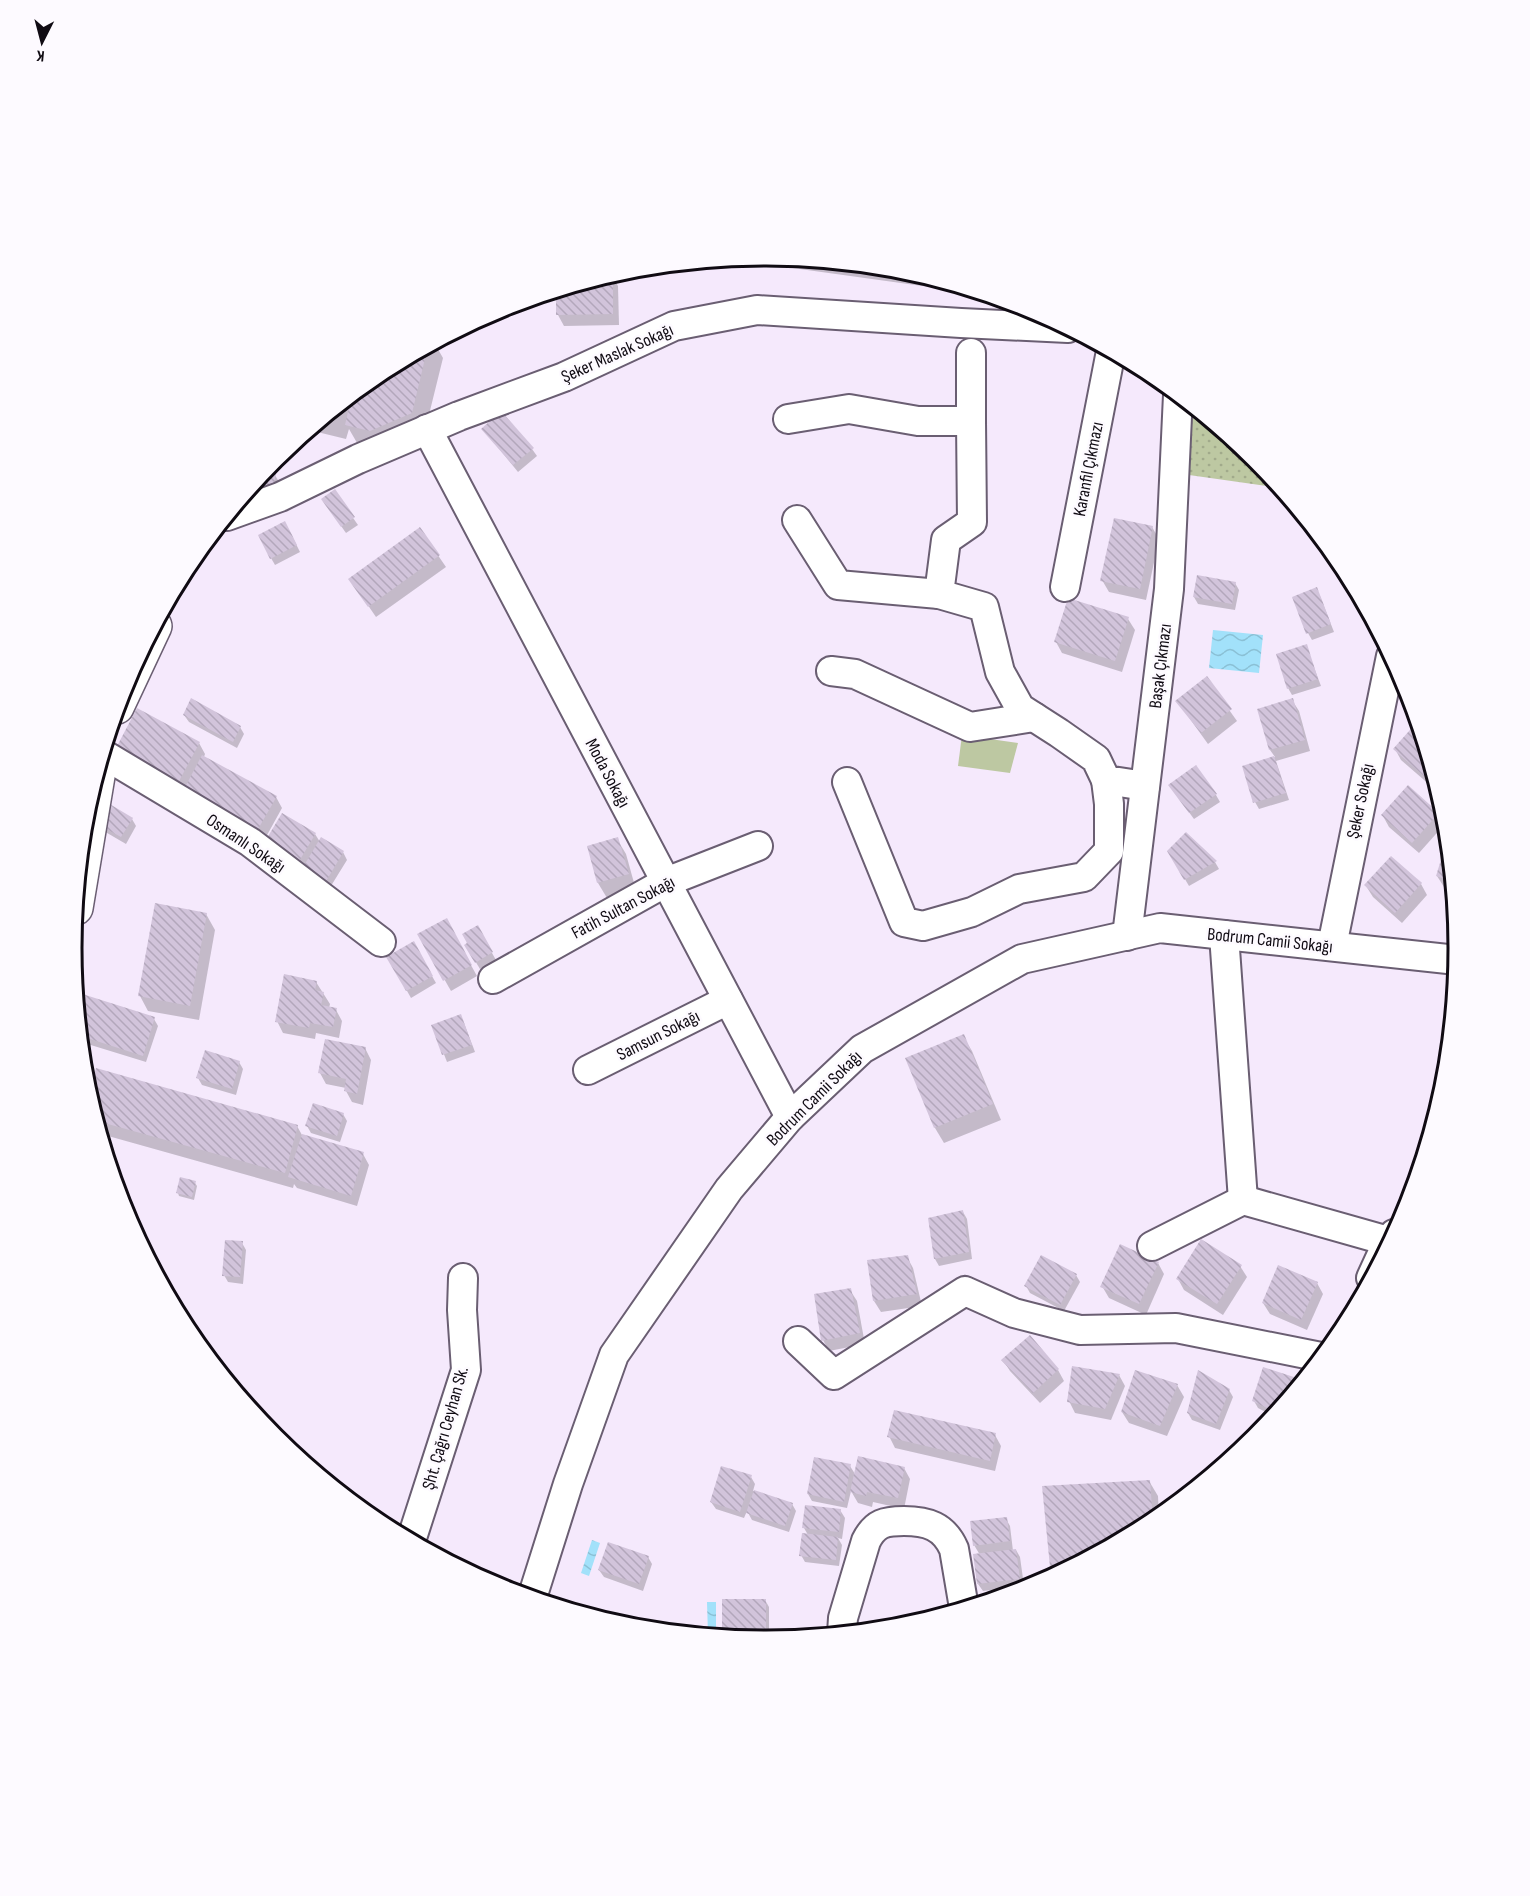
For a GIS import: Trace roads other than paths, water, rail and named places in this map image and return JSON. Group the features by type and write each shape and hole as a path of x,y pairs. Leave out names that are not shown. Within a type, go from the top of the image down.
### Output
{"street":[{"name":"Şeker Maslak Sokağı","path":"242,511 280,497 357,459 427,429 564,377 674,326 757,310 1048,327"},
{"path":"939,594 946,540 972,522 971,354"},
{"name":"Karanfil Çıkmazı","path":"1065,587 1109,359"},
{"name":"Başak Çıkmazı","path":"1127,936 1169,589 1178,405"},
{"path":"788,419 849,409 918,421 971,421"},
{"name":"Moda Sokağı","path":"427,429 790,1117"},
{"path":"797,520 838,585 939,594 984,607 1000,672 1020,708 1096,759 1106,780 1109,804 1109,851 1084,877 1019,889 972,912 923,926 904,922 847,782"},
{"name":"Şeker Sokağı","path":"1332,946 1388,670"},
{"path":"831,671 855,674 970,727 1034,717"},
{"name":"Osmanlı Sokağı","path":"110,758 250,842 381,942"},
{"path":"1106,780 1145,786"},
{"name":"Fatih Sultan Sokağı","path":"493,979 666,882 758,846"},
{"name":"Bodrum Camii Sokağı","path":"535,1590 568,1484 614,1355 729,1189 790,1117 862,1049 1022,959 1161,928 1448,958"},
{"path":"1224,935 1243,1200"},
{"name":"Samsun Sokağı","path":"588,1070 728,1000"},
{"path":"1152,1246 1243,1200 1384,1235"},
{"name":"Şht. Çağrı Ceyhan Sk.","path":"414,1533 466,1370 462,1310 463,1278"},
{"path":"798,1341 834,1375 965,1290 1014,1313 1080,1330 1176,1328 1312,1355"},
{"path":"842,1626 866,1541 871,1531 878,1524 886,1521 918,1521 932,1524 945,1534 954,1549 963,1601"}],"water":[{"path":"1213,630 1263,635 1259,673 1209,668"},
{"path":"592,1540 600,1543 589,1576 581,1573"},
{"path":"707,1602 716,1602 716,1629 708,1628"}]}
